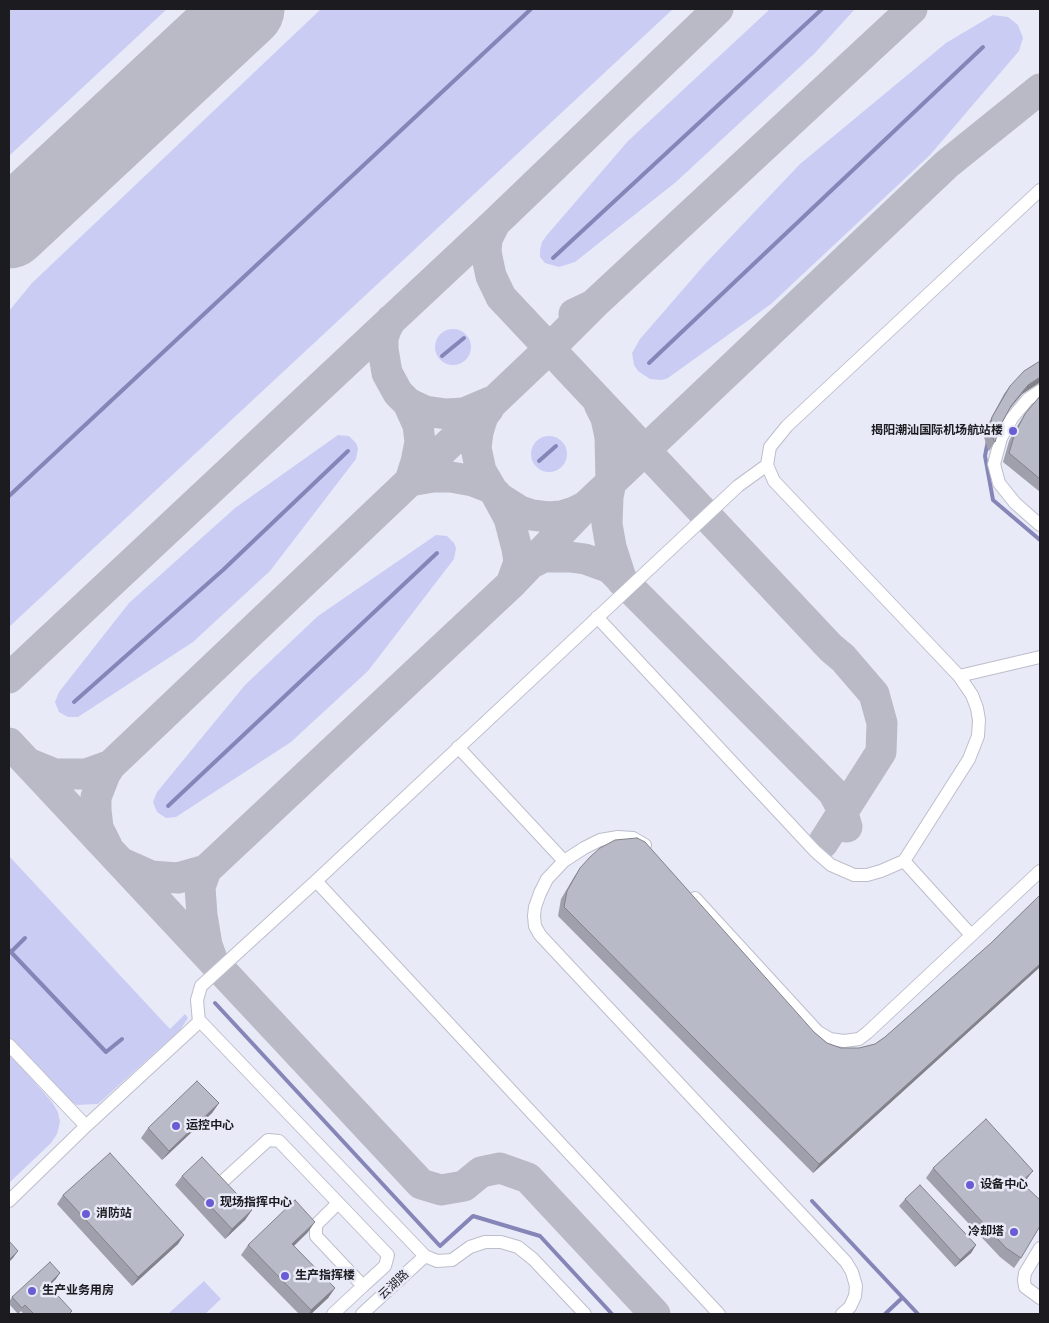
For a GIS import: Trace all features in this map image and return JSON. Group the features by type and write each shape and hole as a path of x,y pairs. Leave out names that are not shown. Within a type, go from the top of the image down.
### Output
{"lane":[{"path":"597,618 830,865 854,875 867,875 888,869 904,861 969,759 975,746 979,720 977,708 972,696 959,676 774,481 767,465 770,447 787,426 1040,190"},
{"path":"1040,391 1028,400 1012,418 1001,438 994,464 999,483 1015,503 1040,525"},
{"path":"199,1022 197,1000 201,986 316,881 738,486 767,465"},
{"path":"959,676 1040,657"},
{"path":"458,747 564,861"},
{"path":"651,851 634,838 618,837 592,844 564,861 548,879 535,907 535,926 540,935 846,1262 852,1272 856,1286 855,1296 850,1307 842,1314"},
{"path":"904,861 970,935"},
{"path":"684,887 818,1032 830,1040 844,1041 859,1039 868,1032 1040,871"},
{"path":"316,881 719,1314"},
{"path":"9,1201 86,1126 199,1022"},
{"path":"199,1022 425,1256 437,1261 452,1260 470,1247 485,1242 501,1242 518,1247 533,1259 585,1314"},
{"path":"9,1045 86,1126"},
{"path":"222,1182 268,1140 279,1141 388,1255 386,1266 333,1314"},
{"path":"338,1203 316,1225 316,1236 363,1286"},
{"path":"1040,1248 1025,1273 1024,1280 1025,1287 1040,1298"},
{"name":"云湖路","path":"362,1314 425,1256"}],"shaded area":[{"path":"9,9 167,9 9,156"},
{"path":"321,9 673,9 9,627 9,311 32,283"},
{"path":"770,9 855,9 815,53 676,182 575,262 559,267 545,263 540,257 542,242 628,141"},
{"path":"993,15 1008,17 1018,25 1023,38 1019,51 930,155 771,304 668,378 662,380 650,379 638,371 634,365 632,353 640,339 705,264 800,164 946,43"},
{"path":"453,329 460,330 466,334 470,340 470,354 466,360 460,364 453,365 446,364 440,360 436,354 435,347 436,340 440,334 446,330"},
{"path":"338,435 349,436 356,443 358,448 356,459 270,571 193,642 78,717 68,717 59,712 55,702 59,692 129,603 235,508"},
{"path":"549,436 556,437 562,441 566,447 566,461 562,467 556,471 549,472 542,471 536,467 532,461 531,454 532,447 536,441 542,437"},
{"path":"436,535 447,536 454,543 456,548 454,559 368,671 291,742 176,817 166,818 157,812 153,802 157,792 245,685 318,616"},
{"path":"9,856 170,1029 185,1014 188,1018 180,1030 98,1104 77,1105 63,1096 9,1038"},
{"path":"9,1053 52,1102 58,1112 60,1122 57,1134 51,1143 9,1183"},
{"path":"204,1281 221,1299 205,1314 168,1314"}],"building":[{"path":"1040,361 1040,377 1028,385 1011,406 1000,426 995,442 990,428 992,417 1010,386 1024,371"},
{"path":"1040,396 1040,479 1009,453 1015,433 1025,414"},
{"path":"637,838 645,842 814,1032 827,1043 841,1048 859,1048 875,1044 885,1037 991,943 1040,895 1040,964 819,1164 564,907 567,891 580,868 590,857 600,848 615,840"},
{"name":"运控中心","path":"197,1081 219,1103 169,1151 148,1128"},
{"path":"986,1119 1033,1171 1021,1182 1040,1200 1040,1226 1021,1258 1006,1248 933,1168"},
{"path":"110,1153 184,1235 138,1277 63,1195"},
{"path":"202,1157 252,1210 232,1229 182,1176"},
{"path":"920,1185 976,1245 960,1260 905,1199"},
{"name":"生产指挥楼","path":"295,1200 315,1222 292,1244 335,1288 311,1310 248,1245"},
{"path":"9,1241 18,1251 9,1260"},
{"path":"50,1262 60,1273 48,1285 72,1311 69,1314 34,1314 25,1305 22,1308 12,1297"}],"waterway":[{"path":"9,496 531,9"},
{"path":"553,258 822,9"},
{"path":"649,363 983,47"},
{"path":"442,356 464,338"},
{"path":"988,440 985,456 993,500 1040,540"},
{"path":"539,461 556,446"},
{"path":"74,702 223,570 348,451"},
{"path":"168,806 437,553"},
{"path":"11,952 25,938"},
{"path":"9,950 106,1052 122,1039"},
{"path":"215,1003 440,1246 473,1216 540,1236 612,1314"},
{"path":"812,1201 918,1314"},
{"path":"885,1314 902,1298"}],"taxiway":[{"path":"9,678 495,223 718,9"},
{"path":"574,314 593,305 912,9"},
{"path":"498,497 520,511 548,517 561,516 586,506 947,164 1040,89"},
{"path":"9,231 19,219"},
{"path":"495,223 487,239 486,252 491,276 501,297 831,648 843,658 874,694 882,723 881,752 823,843"},
{"path":"28,763 55,774 86,774 111,765 593,305"},
{"path":"391,320 383,338 387,373 398,393 423,418"},
{"path":"408,403 425,411 446,414 464,413 490,402"},
{"path":"408,403 418,425 420,442 410,481 433,477 451,477 473,481 491,488"},
{"path":"599,404 606,418 610,437 611,482 608,497 607,524 611,547 622,581"},
{"path":"489,408 483,416 476,448 481,471 491,488"},
{"path":"496,494 509,518 517,549 519,562 511,584"},
{"path":"124,864 151,876 178,878 206,870 511,584 584,508"},
{"path":"530,564 544,557 570,557 585,559 610,568 833,792 841,807 847,827"},
{"path":"9,743 421,1184 441,1190 464,1186 481,1172 500,1168 528,1178 655,1314"},
{"path":"107,846 98,828 96,797 105,774 111,765"},
{"path":"206,870 200,887 202,915 207,945 212,959"}],"runway":[{"path":"9,229 245,9"}],"place":[{"name":"揭阳潮汕国际机场航站楼","path":"1013,431"},
{"name":"运控中心","path":"176,1126"},
{"name":"设备中心","path":"970,1185"},
{"name":"现场指挥中心","path":"210,1203"},
{"name":"消防站","path":"86,1214"},
{"name":"冷却塔","path":"1014,1232"},
{"name":"生产指挥楼","path":"285,1276"},
{"name":"生产业务用房","path":"32,1291"}]}
